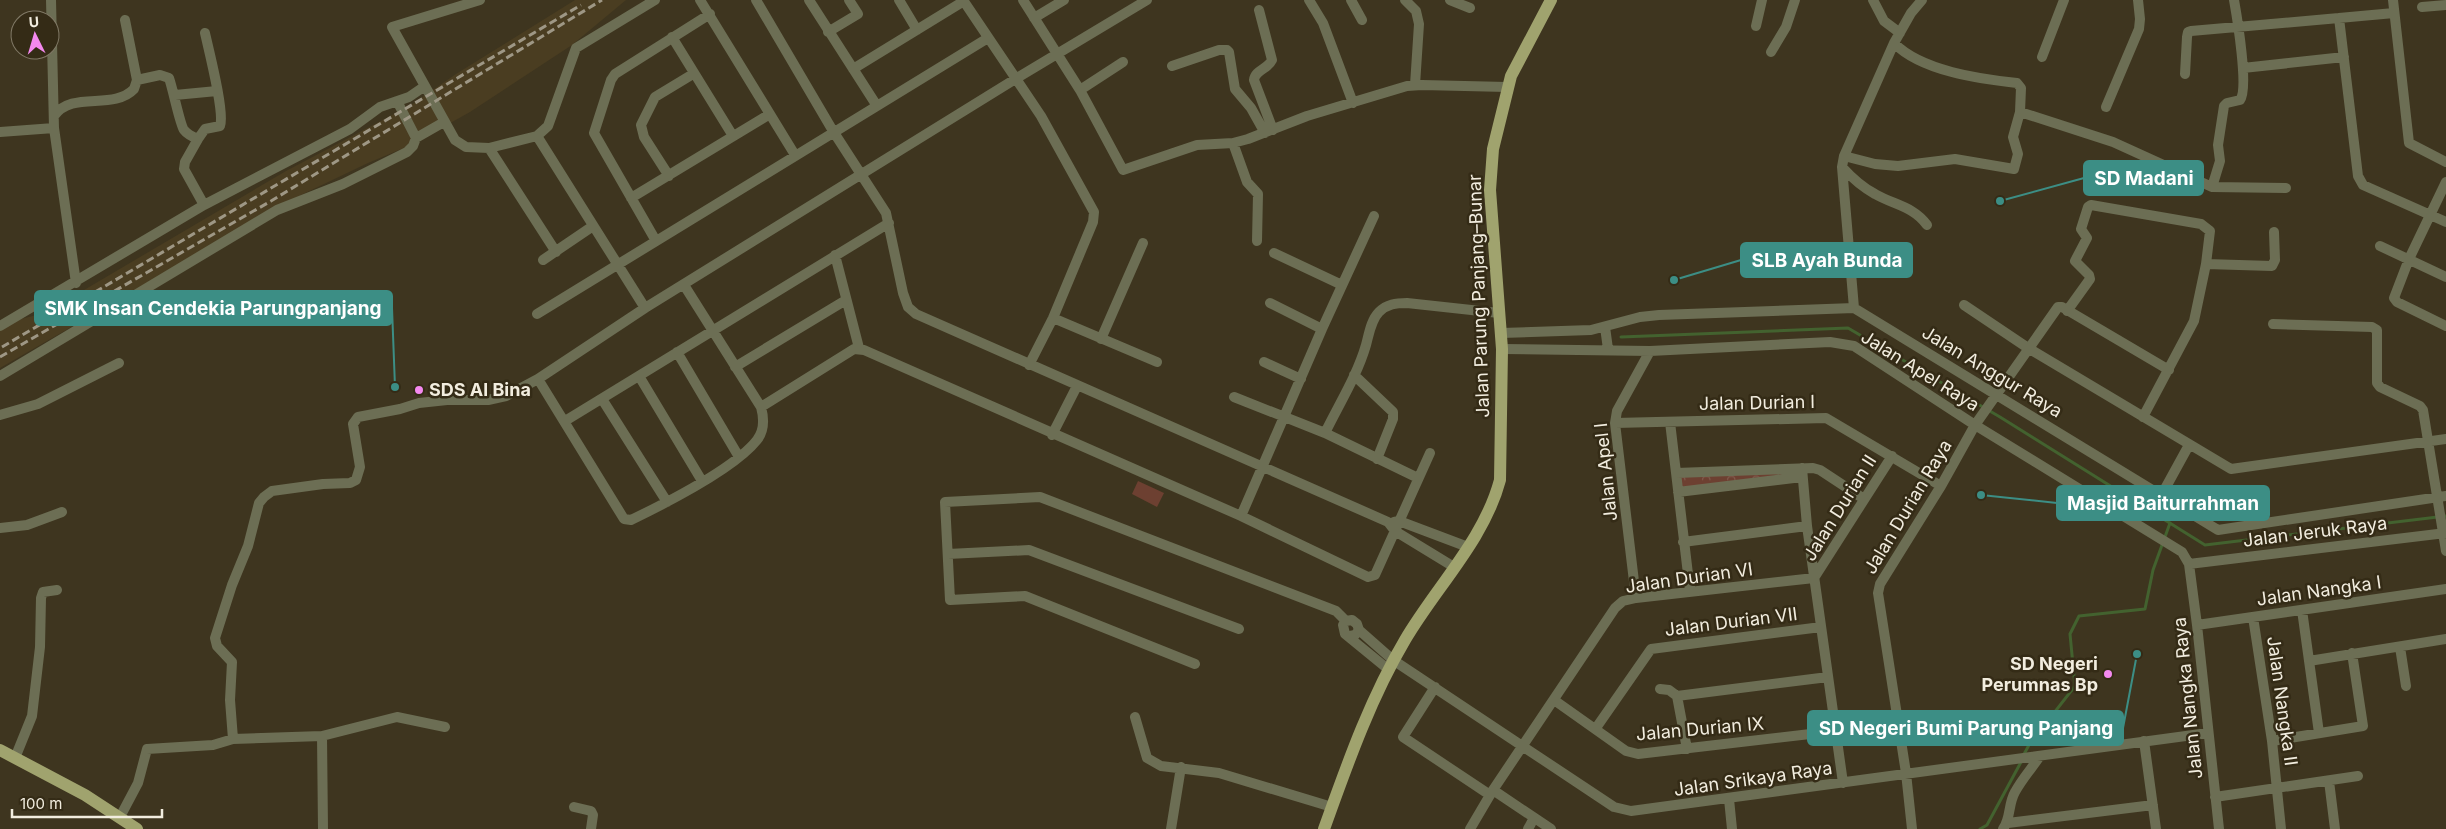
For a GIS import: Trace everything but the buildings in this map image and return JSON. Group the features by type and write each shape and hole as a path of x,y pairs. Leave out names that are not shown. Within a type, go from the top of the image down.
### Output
{"main road":[{"name":"Jalan Parung Panjang–Bunar","path":"1324,829 1344,771 1391,665 1418,619 1468,546 1496,497 1500,480 1502,349 1490,190 1493,149 1507,87 1525,47 1551,0"},
{"path":"0,750 84,795 137,829"}],"street":[{"path":"51,0 54,128 76,283"},
{"path":"478,0 392,27 441,124 459,144 466,147 489,148 537,136 548,126 576,48 655,0"},
{"path":"700,0 795,156"},
{"path":"756,0 833,132 886,213 903,293 908,307 925,320 1261,468 1388,522 1399,521 1468,546"},
{"path":"809,0 876,106"},
{"path":"828,32 858,14 849,0"},
{"path":"899,0 916,30"},
{"path":"853,69 963,0 1041,116 1094,212 1093,222 1053,318 1029,365"},
{"path":"1023,0 1080,90 1123,170 1197,145 1233,143 1296,120 1415,85 1507,87"},
{"path":"1034,18 1064,0"},
{"path":"233,739 230,700 232,662 217,646 215,638 232,585 248,546 259,503 272,492 323,484 350,483 356,480 360,467 353,424 358,417 400,409 419,403 506,396 538,378 645,308 1017,78 1147,0"},
{"path":"1309,0 1323,23 1353,103"},
{"path":"1351,0 1362,20"},
{"path":"1405,0 1416,11 1419,24 1415,85"},
{"path":"1450,0 1470,8"},
{"path":"1756,26 1762,0"},
{"path":"1771,52 1786,27 1795,0"},
{"path":"1873,0 1884,21 1900,33"},
{"path":"1501,333 1591,330 1640,317 1659,315 1854,308 1842,168 1844,156 1894,43 1915,6 1922,0"},
{"path":"2042,57 2064,0"},
{"path":"2106,108 2138,29 2140,19 2138,0"},
{"path":"2212,188 2220,162 2218,145 2224,106 2227,102 2242,98 2243,68 2234,0"},
{"path":"2393,0 2409,143 2446,162"},
{"path":"2422,7 2446,5"},
{"path":"1259,10 1272,60 1270,64 1256,74 1254,80 1269,131"},
{"path":"2185,74 2188,32 2238,25 2394,13"},
{"path":"656,241 594,133 612,77 710,14"},
{"path":"2339,18 2358,176 2364,185 2446,222"},
{"path":"54,116 59,110 70,104 114,99 134,89 137,80 124,20"},
{"path":"204,205 184,169 185,162 205,129 221,124 220,106 205,33"},
{"path":"672,37 693,74 733,136"},
{"path":"537,314 988,38"},
{"path":"1844,156 1875,164 1898,166 1955,159 2014,169 2018,154 2013,137 2020,112 2021,88 2017,83 1986,80 1944,68 1910,56 1894,43"},
{"path":"1172,66 1219,50 1227,50 1237,93 1269,131"},
{"path":"2243,68 2344,56"},
{"path":"1080,90 1124,62"},
{"path":"669,176 644,137 641,125 655,97 693,74"},
{"path":"137,80 165,76 169,78 182,127 198,139"},
{"path":"0,326 76,283 204,205 350,129 380,107 409,97 423,88"},
{"path":"175,95 216,91"},
{"path":"397,101 416,138"},
{"path":"2020,112 2113,142 2212,188 2286,188"},
{"path":"631,198 770,114"},
{"path":"0,376 277,210 343,184 407,152 413,146 416,138 441,124"},
{"path":"0,132 54,128"},
{"path":"537,136 616,265 645,308"},
{"path":"1233,143 1247,182 1258,194 1257,241"},
{"path":"489,148 556,252"},
{"path":"1842,168 1856,182 1875,194 1911,209 1927,225"},
{"path":"2446,182 2409,259 2394,298 2397,302 2446,326"},
{"path":"2143,417 2169,370 2194,321 2206,264 2210,231 2201,224 2090,205 2081,229 2087,238 2076,261 2090,275 2090,279 2068,311 2169,370"},
{"path":"1242,516 1322,329 1374,216"},
{"path":"565,421 889,223"},
{"path":"543,260 593,226"},
{"path":"2206,264 2272,266 2275,260 2274,232"},
{"path":"1101,339 1143,243"},
{"path":"2380,246 2446,277"},
{"path":"1274,253 1342,285"},
{"path":"835,255 859,348"},
{"path":"538,378 624,519 631,520 667,502 702,481 739,457 756,440 762,431 761,407 684,285"},
{"path":"735,367 846,300"},
{"path":"1270,303 1322,329"},
{"path":"1325,433 1360,365 1372,322 1378,313 1394,303 1499,313"},
{"path":"1964,305 2028,348 2189,446 2234,470 2446,439"},
{"name":"Jalan Durian Raya","path":"1908,829 1906,773 1878,588 1941,486 1975,426 2053,310 2058,307 2068,311"},
{"name":"Jalan Anggur Raya","path":"1854,308 1994,398 2218,530 2440,498"},
{"path":"1053,318 1157,362"},
{"path":"2273,324 2372,327 2377,330 2375,378 2377,384 2420,406 2440,498 2446,551"},
{"path":"1605,327 1608,349"},
{"name":"Jalan Apel Raya","path":"1502,349 1650,351 1830,342 1854,346 1975,426 2170,544 2182,552 2189,564"},
{"path":"761,407 854,349 859,348 1052,435 1242,516 1368,577 1374,575 1430,453"},
{"name":"Jalan Apel I","path":"1636,598 1615,423 1617,411 1650,351"},
{"path":"677,352 739,457"},
{"path":"1264,362 1301,379"},
{"path":"0,415 38,404 119,363"},
{"path":"1354,375 1394,412 1377,459"},
{"path":"639,376 702,481"},
{"path":"1052,435 1077,386"},
{"path":"1234,397 1325,433 1418,478"},
{"path":"602,398 667,502"},
{"name":"Jalan Durian I","path":"1615,423 1826,418 1941,486"},
{"path":"1670,422 1690,591"},
{"path":"2161,496 2189,446"},
{"name":"Jalan Durian II","path":"1814,578 1892,456"},
{"path":"1678,492 1820,470 1864,499"},
{"path":"1676,473 1802,473"},
{"name":"Jalan Durian II","path":"1802,473 1807,526 1843,783"},
{"path":"1195,664 1025,596 950,600 944,502 1040,497 1336,611 1346,621"},
{"path":"0,528 28,525 62,512"},
{"path":"1388,522 1395,531 1454,567"},
{"path":"1683,542 1807,526"},
{"name":"Jalan Jeruk Raya","path":"2189,564 2444,532"},
{"path":"948,554 1029,550 1239,629"},
{"name":"Jalan Nangka Raya","path":"2189,564 2198,625 2219,829"},
{"name":"Jalan Durian VI","path":"1470,829 1523,745 1615,608 1623,601 1690,591 1814,578"},
{"path":"15,758 32,716 40,648 40,598 42,592 57,590"},
{"name":"Jalan Nangka I","path":"2198,625 2446,590"},
{"path":"2302,610 2319,733"},
{"name":"Jalan Nangka II","path":"2253,617 2272,741 2281,829"},
{"path":"1346,621 1352,620 1357,624 1358,630 1391,665"},
{"path":"1346,621 1342,630 1391,665"},
{"name":"Jalan Durian VII","path":"1596,728 1651,648 1821,627"},
{"path":"1350,636 1355,635 1358,630"},
{"path":"2309,660 2446,639"},
{"path":"2400,647 2406,686"},
{"path":"2272,741 2363,726 2352,653"},
{"name":"Jalan Srikaya Raya","path":"1391,665 1435,687 1614,807 1622,810 1631,811 1729,799 1906,773 2036,757"},
{"path":"1677,696 1828,677"},
{"path":"1435,687 1402,737 1551,829"},
{"path":"1660,689 1669,690 1677,696 1687,749"},
{"name":"Jalan Durian IX","path":"1554,700 1632,753 1687,749 1836,731"},
{"path":"120,817 138,783 147,749 213,745 233,739 322,736 397,717 445,727"},
{"path":"1135,717 1147,758 1160,766 1239,778 1332,807"},
{"path":"2154,804 2008,826 2011,802 2015,792 2036,757 2208,733"},
{"path":"322,736 323,829"},
{"path":"2144,742 2156,829"},
{"path":"1172,829 1181,768"},
{"path":"2215,797 2358,776"},
{"path":"2329,781 2335,829"},
{"path":"1729,799 1732,829"},
{"path":"574,807 591,811 593,815 591,829"},
{"path":"1528,829 1534,818"}],"shaded area":[{"path":"575,0 626,0 572,45 470,112 411,145 301,195 0,368 0,324 45,313 286,171 411,105 456,74"}],"green space":[{"path":"1802,468 1802,477 1678,492 1676,473"},
{"path":"1138,481 1164,493 1157,507 1132,494"}],"waterway":[{"path":"1621,337 1848,328 2000,417 2205,545 2446,516"},
{"path":"2023,756 2029,745 2075,686 2070,634 2079,616 2145,609 2153,570 2170,523"},
{"path":"1980,829 1987,825 2021,762"}],"railway":[{"path":"0,357 271,201 602,0"},
{"path":"2,347 581,5"}],"place":[{"name":"SD Madani","path":"2000,201"},
{"name":"SLB Ayah Bunda","path":"1674,280"},
{"name":"SMK Insan Cendekia Parungpanjang","path":"395,387"},
{"name":"SDS Al Bina","path":"419,390"},
{"name":"Masjid Baiturrahman","path":"1981,495"},
{"name":"SD Negeri Bumi Parung Panjang","path":"2137,654"},
{"name":"SD Negeri Perumnas Bp","path":"2108,674"}]}
